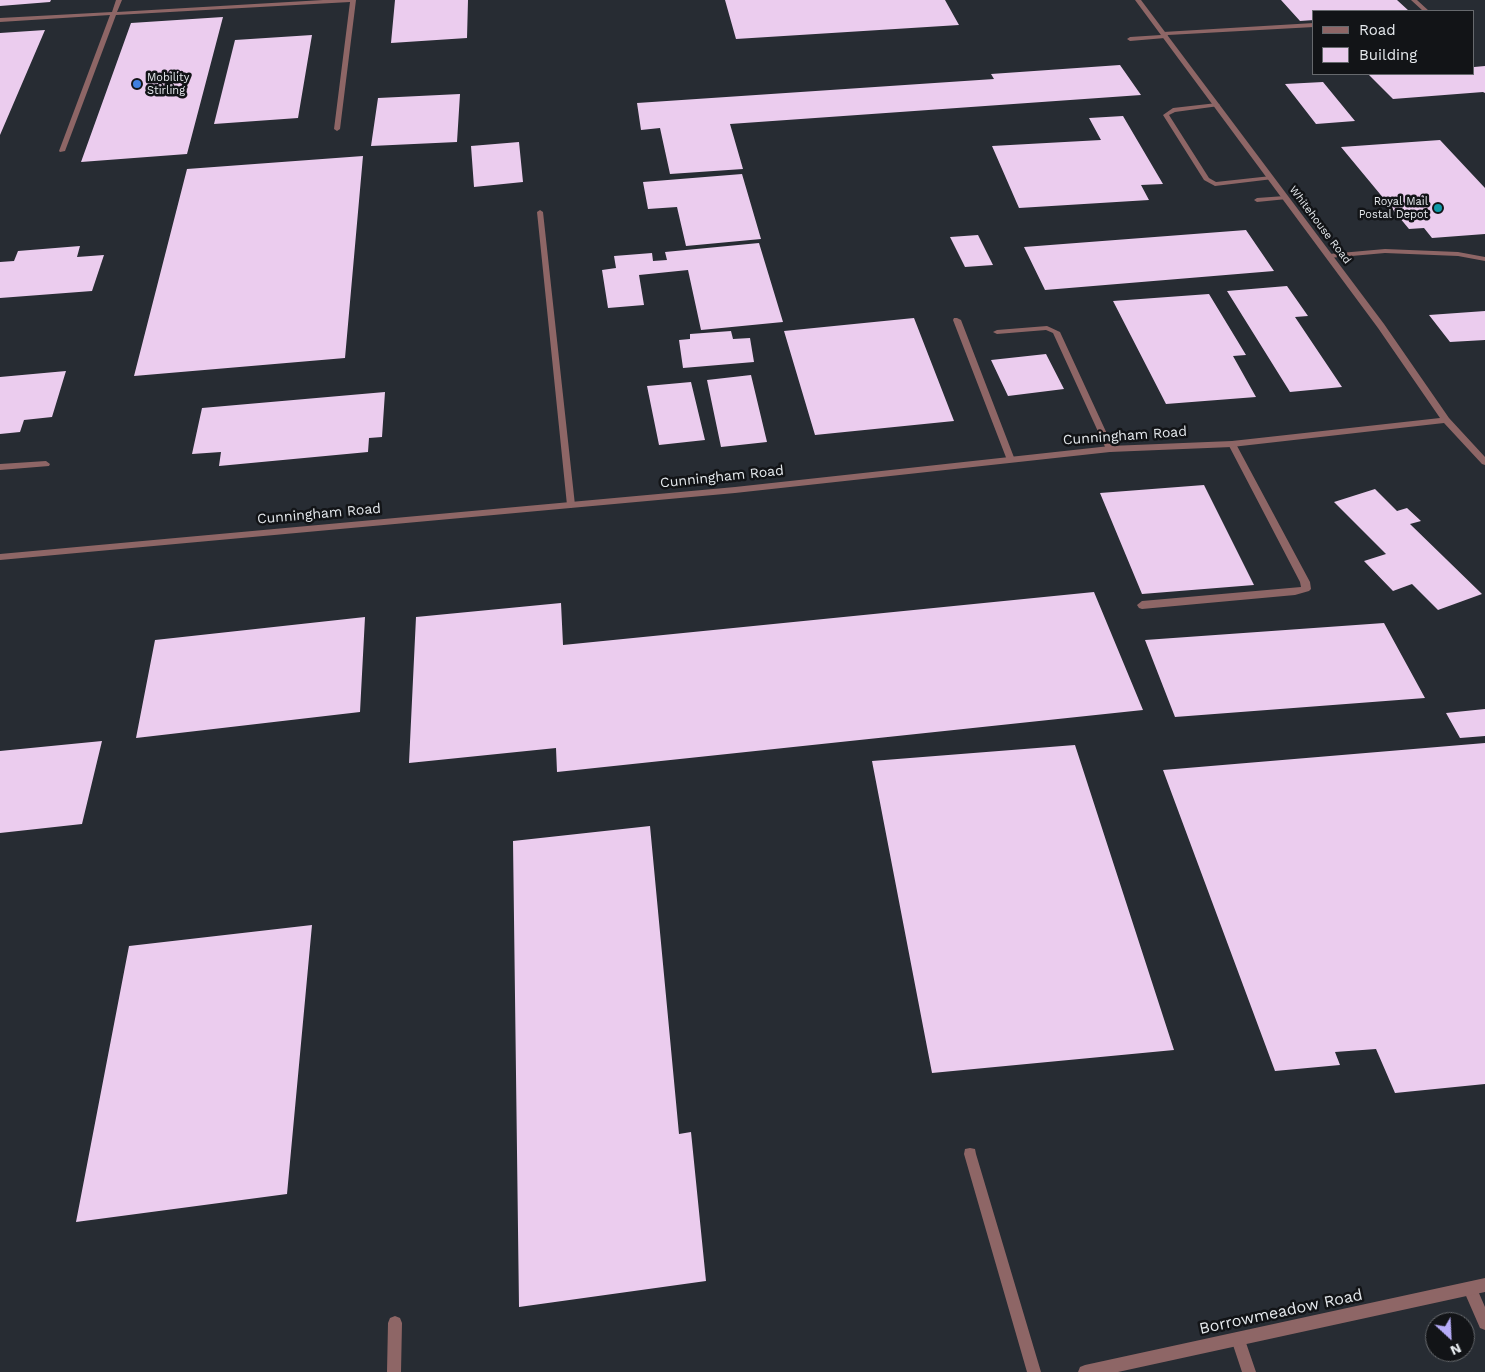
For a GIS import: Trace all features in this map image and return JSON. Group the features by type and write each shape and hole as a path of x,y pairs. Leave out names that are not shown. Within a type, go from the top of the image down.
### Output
{"street":[{"path":"62,151 120,0"},
{"path":"0,20 353,0 337,129"},
{"name":"Whitehouse Road","path":"1138,0 1381,326 1446,420 1485,462"},
{"path":"1414,0 1425,10"},
{"path":"1130,39 1312,25"},
{"path":"1217,105 1173,110 1166,115 1206,179 1216,184 1270,178"},
{"path":"1257,200 1285,198"},
{"path":"540,212 571,505"},
{"path":"1328,256 1385,251 1458,254 1485,258"},
{"path":"957,320 1011,460"},
{"path":"997,332 1046,328 1056,332 1110,449"},
{"name":"Cunningham Road","path":"0,557 735,490 1110,449 1232,444 1446,420"},
{"path":"1142,605 1295,592 1306,589 1305,582 1232,444"},
{"path":"0,467 46,464"},
{"path":"970,1154 1034,1372"},
{"name":"Borrowmeadow Road","path":"1085,1372 1485,1285"},
{"path":"1470,1289 1485,1323"},
{"path":"394,1372 395,1323"},
{"path":"1238,1339 1248,1372"}],"building":[{"path":"0,0 51,0 50,2 0,6"},
{"path":"395,0 468,0 467,38 391,43"},
{"path":"725,0 945,0 959,25 736,39"},
{"path":"1281,0 1397,0 1408,10 1312,10 1312,20 1300,21"},
{"path":"223,17 187,154 81,162 131,23"},
{"path":"45,30 0,135 0,33"},
{"path":"312,35 298,118 214,124 235,40"},
{"path":"1120,65 1141,95 730,124 743,169 670,174 660,128 641,130 637,103 994,79 991,74"},
{"path":"1485,66 1485,93 1393,99 1369,75 1475,75 1475,67"},
{"path":"1323,82 1355,121 1316,124 1285,84"},
{"path":"460,94 457,142 371,146 378,98"},
{"path":"1123,116 1163,184 1141,185 1149,200 1019,208 992,146 1101,140 1089,118"},
{"name":"Royal Mail Postal Depot","path":"1440,140 1485,188 1485,234 1432,238 1424,228 1409,229 1341,147"},
{"path":"519,142 523,182 474,187 471,146"},
{"path":"363,156 345,358 134,376 187,169"},
{"path":"742,174 761,239 686,246 677,207 648,209 643,182"},
{"path":"1246,230 1274,271 1045,290 1024,247"},
{"path":"978,235 993,265 965,267 950,237"},
{"path":"759,243 783,322 701,330 688,270 639,275 644,305 608,308 602,270 616,268 614,256 652,253 653,261 667,260 665,252"},
{"path":"80,246 77,257 104,255 92,291 0,298 0,262 14,261 18,251"},
{"path":"1287,286 1308,316 1295,317 1342,387 1290,392 1227,291"},
{"path":"1209,294 1246,355 1233,356 1256,397 1166,404 1113,301"},
{"path":"1485,311 1485,340 1450,342 1429,315"},
{"path":"914,318 954,421 815,435 784,331"},
{"path":"731,331 733,339 750,338 754,362 683,368 679,340 690,339 690,334"},
{"path":"1046,354 1064,389 1008,396 991,360"},
{"path":"66,371 52,417 24,420 20,432 0,434 0,377"},
{"path":"751,375 767,442 721,447 707,380"},
{"path":"691,382 705,440 659,445 647,386"},
{"path":"385,392 382,437 369,438 368,452 219,466 221,452 192,454 202,408"},
{"path":"1204,485 1254,585 1142,594 1100,493"},
{"path":"1375,489 1397,511 1407,508 1421,521 1410,524 1482,594 1438,610 1412,584 1393,591 1364,561 1386,554 1334,502"},
{"path":"1094,592 1143,710 557,772 556,748 409,763 416,617 561,603 563,645"},
{"path":"365,617 360,712 136,738 155,640"},
{"path":"1384,623 1425,698 1175,717 1145,640"},
{"path":"1485,709 1485,736 1460,738 1446,713"},
{"path":"102,741 82,824 0,833 0,751"},
{"path":"1485,743 1485,1084 1395,1093 1376,1049 1335,1052 1340,1065 1275,1071 1163,770"},
{"path":"1075,745 1174,1050 932,1073 872,761"},
{"path":"650,826 679,1134 691,1132 706,1281 519,1307 513,841"},
{"path":"312,925 287,1194 76,1222 129,946"}],"place":[{"name":"Mobility Stirling","path":"137,84"},
{"name":"Royal Mail Postal Depot","path":"1438,208"}]}
